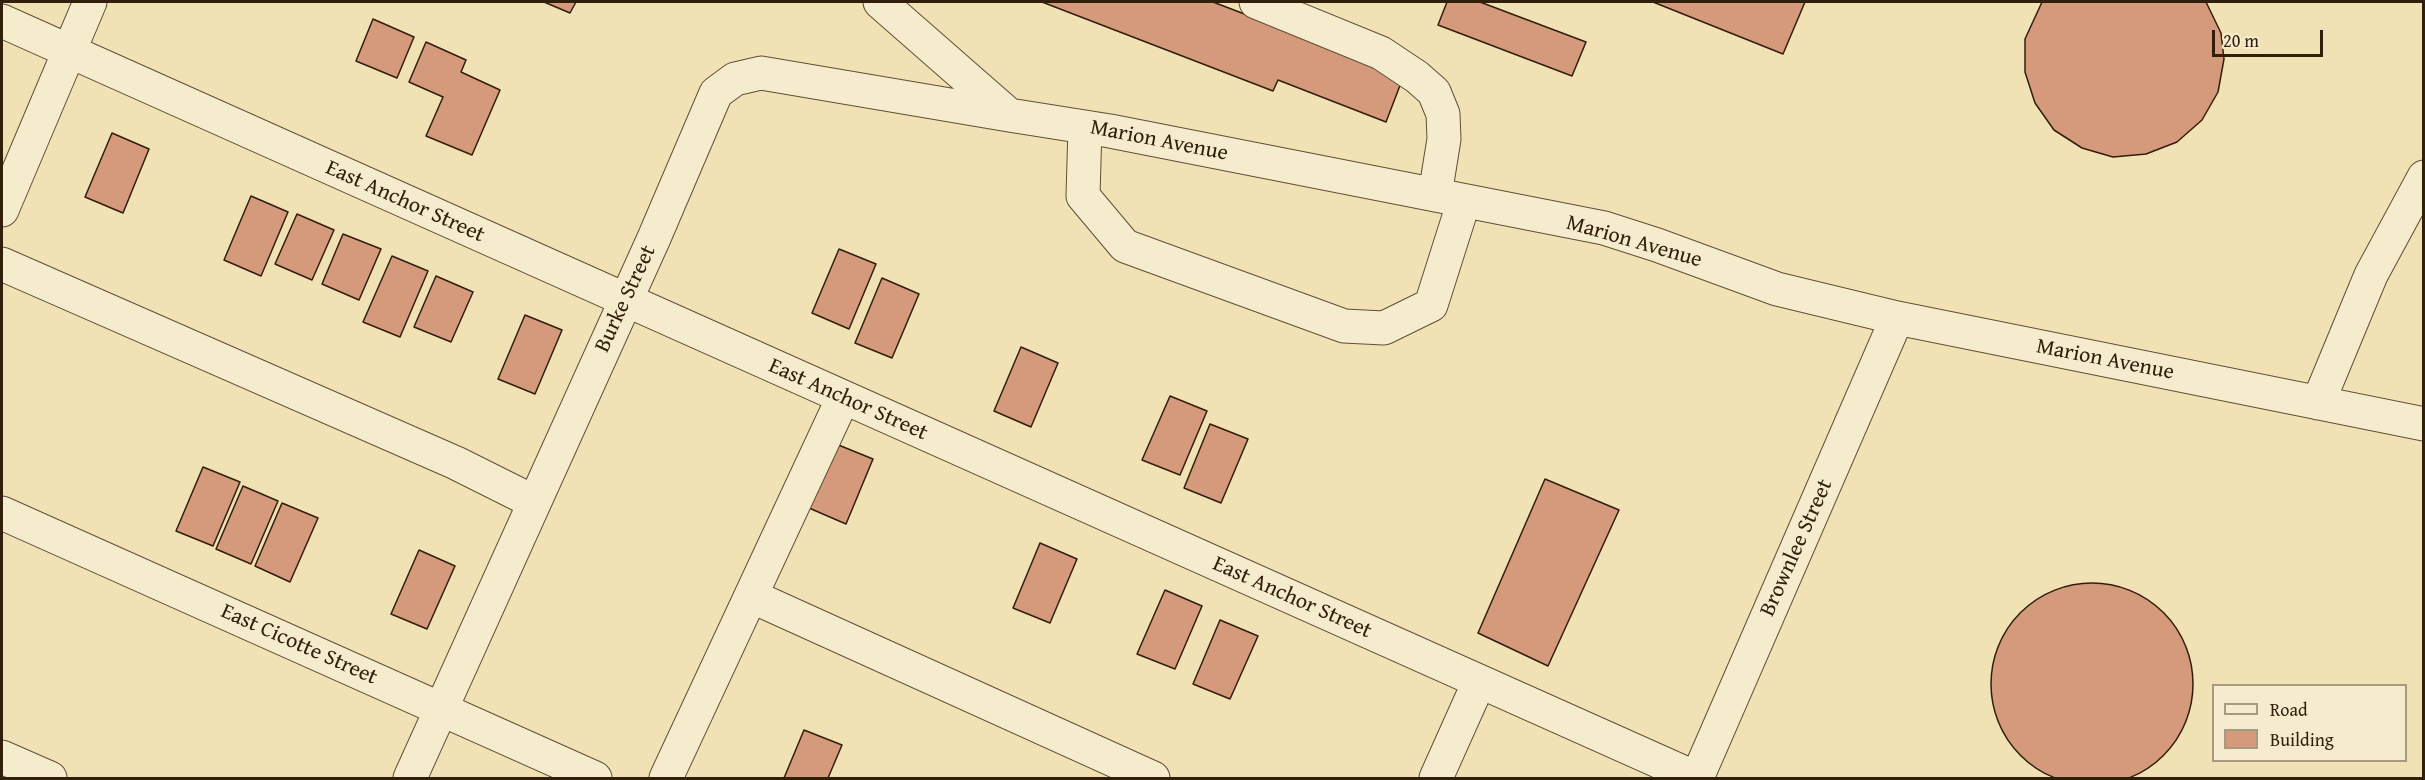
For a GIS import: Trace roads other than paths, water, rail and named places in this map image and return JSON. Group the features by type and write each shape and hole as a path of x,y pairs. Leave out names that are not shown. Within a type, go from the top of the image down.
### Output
{"street":[{"path":"2,210 90,2"},
{"path":"880,2 1009,115"},
{"path":"1085,127 1083,196 1125,246 1344,326 1384,328 1431,304 1449,198 1443,114 1434,92 1418,76 1381,53 1256,2"},
{"name":"East Anchor Street","path":"2,21 1696,778"},
{"name":"Burke Street","path":"410,778 624,300 654,238 716,93 735,79 761,73 1009,115"},
{"name":"Marion Avenue","path":"1009,115 1085,127 1604,228 1777,289 1897,318 2424,424"},
{"path":"2318,403 2371,275 2424,177"},
{"path":"2,264 456,463 534,502"},
{"name":"Brownlee Street","path":"1696,778 1897,318"},
{"path":"666,778 843,398"},
{"name":"East Cicotte Street","path":"2,513 595,778"},
{"path":"751,597 1153,778"},
{"path":"1436,778 1479,682"},
{"path":"2,757 50,778"}]}
